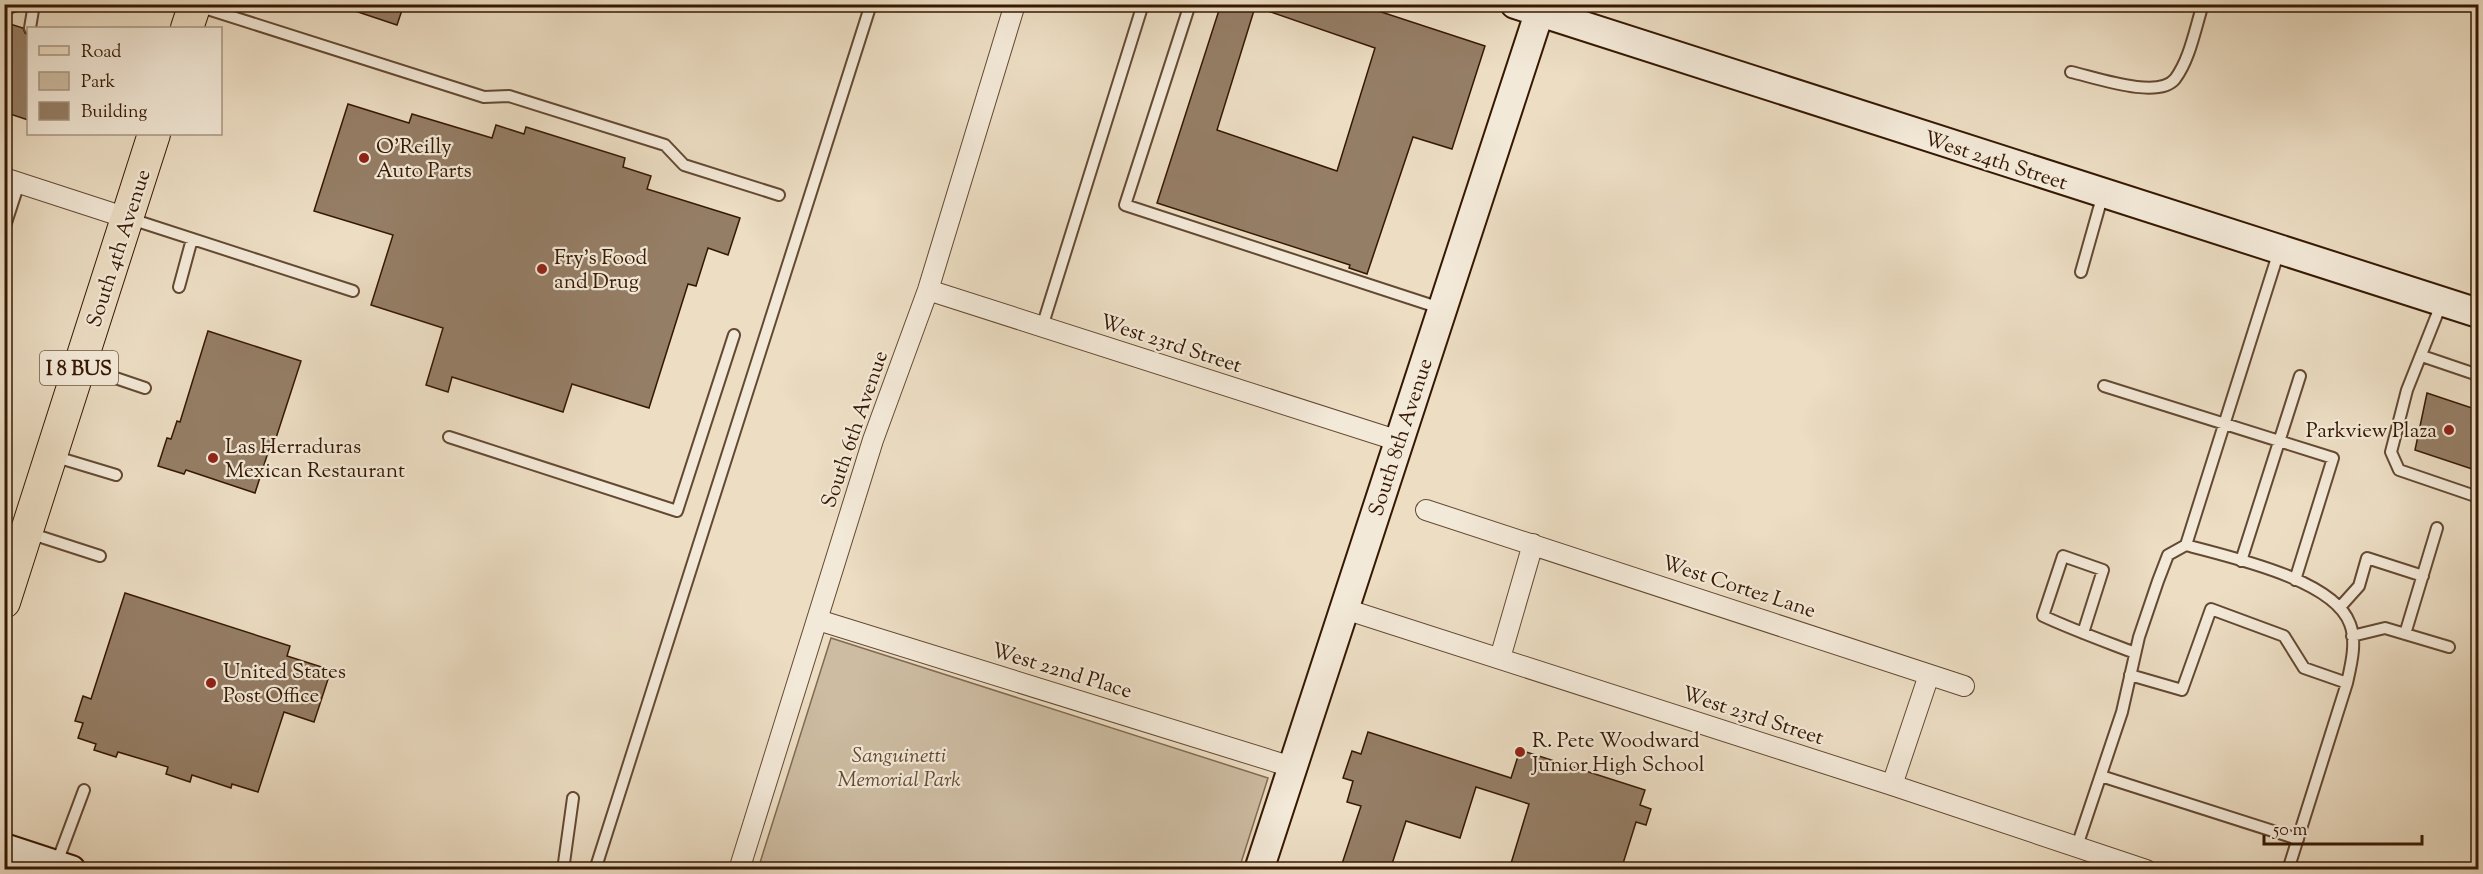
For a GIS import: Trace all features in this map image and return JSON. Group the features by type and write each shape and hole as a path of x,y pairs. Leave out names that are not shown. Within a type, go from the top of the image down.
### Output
{"main road":[{"path":"187,27 195,5"},
{"name":"South 8th Avenue","path":"1259,870 1442,309 1532,7"},
{"name":"West 24th Street","path":"1532,7 2103,194 2478,313"},
{"name":"South 4th Avenue","path":"7,584 26,532 154,135"},
{"path":"4,848 64,867"}],"street":[{"name":"South 6th Avenue","path":"739,870 873,440 928,290 1015,4"},
{"path":"12,180 127,218"},
{"name":"West 23rd Street","path":"928,290 1399,441"},
{"name":"West Cortez Lane","path":"1426,510 1964,686"},
{"path":"1500,658 1533,544"},
{"name":"West 23rd Street","path":"1345,609 1892,785 2146,870"},
{"name":"West 22nd Place","path":"818,620 1292,767"},
{"path":"1892,785 1929,675"}],"lane":[{"path":"4,9 21,4"},
{"path":"30,27 34,4"},
{"path":"596,870 871,4"},
{"path":"1042,327 1143,4"},
{"path":"1190,4 1125,205 1442,309"},
{"path":"2071,72 2134,87 2155,89 2173,81 2185,62 2203,4"},
{"path":"195,5 484,97 509,96 665,144 684,165 779,195"},
{"path":"4,229 12,180"},
{"path":"2081,272 2103,194"},
{"path":"127,218 353,291"},
{"path":"179,286 192,239"},
{"path":"2077,846 2122,712 2135,653 2168,555 2186,545 2280,251"},
{"path":"2442,302 2407,390 2391,452 2399,470 2478,497"},
{"path":"449,437 677,511 734,335"},
{"path":"2422,356 2478,375"},
{"path":"80,366 145,388"},
{"path":"2241,561 2300,376"},
{"path":"2104,386 2333,458 2295,580"},
{"path":"51,455 116,475"},
{"path":"2405,634 2437,528"},
{"path":"26,532 100,556"},
{"path":"2186,545 2241,561 2316,588 2341,606 2351,625 2353,654 2347,683 2288,870"},
{"path":"2083,633 2103,570 2063,556 2043,616 2083,633 2135,653"},
{"path":"2341,606 2359,586 2367,558 2423,576"},
{"path":"2130,675 2182,690 2211,609 2284,636 2304,668 2347,683"},
{"path":"2352,636 2385,628 2449,647"},
{"path":"2101,776 2298,839"},
{"path":"64,867 84,790"},
{"path":"563,870 573,798"}],"green space":[{"name":"Sanguinetti Memorial Park","path":"831,638 1268,778 1239,869 758,869"}],"building":[{"path":"347,4 404,4 397,25 346,8"},
{"path":"1221,4 1256,4 1217,130 1337,171 1375,48 1256,7 1257,4 1357,4 1485,46 1452,149 1413,137 1367,274 1349,268 1350,265 1157,203"},
{"path":"4,22 23,28 27,34 27,120 4,112"},
{"name":"Fry's Food and Drug","path":"348,104 409,123 412,114 492,138 496,125 524,134 526,127 625,158 623,167 651,176 647,189 740,218 728,255 708,248 696,286 688,284 649,408 572,384 563,412 452,377 448,392 426,385 443,328 371,305 393,235 314,211"},
{"path":"208,331 301,361 255,493 186,470 184,474 158,466 167,438 171,439 177,421 180,422"},
{"name":"Parkview Plaza","path":"2427,393 2478,410 2478,471 2415,450"},
{"name":"United States Post Office","path":"125,593 290,646 287,656 331,670 314,722 284,712 258,792 232,784 231,788 192,775 190,782 166,774 168,767 118,752 116,757 94,750 96,744 78,738 83,723 75,721 83,696 91,699"},
{"path":"1368,732 1511,778 1520,750 1645,790 1640,805 1651,809 1646,825 1636,822 1621,870 1509,870 1529,804 1476,787 1460,838 1406,821 1390,870 1340,870 1361,806 1347,802 1353,781 1343,778 1352,751 1361,754"}],"place":[{"name":"O'Reilly Auto Parts","path":"364,158"},
{"name":"Fry's Food and Drug","path":"542,269"},
{"name":"Parkview Plaza","path":"2449,430"},
{"name":"Las Herraduras Mexican Restaurant","path":"213,458"},
{"name":"United States Post Office","path":"211,683"},
{"name":"R. Pete Woodward Junior High School","path":"1520,752"}]}
